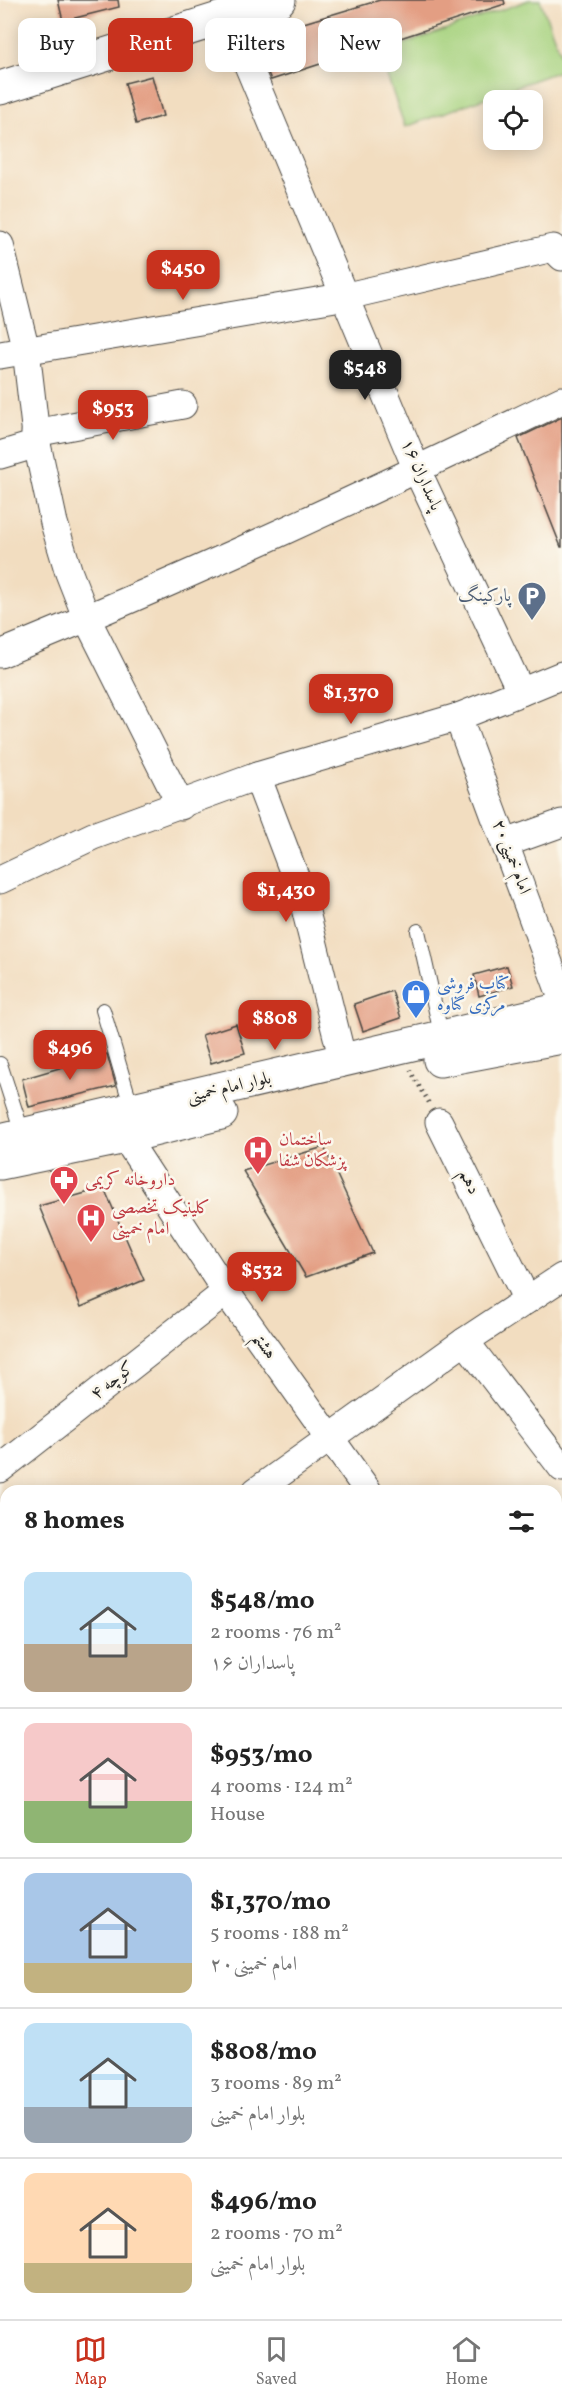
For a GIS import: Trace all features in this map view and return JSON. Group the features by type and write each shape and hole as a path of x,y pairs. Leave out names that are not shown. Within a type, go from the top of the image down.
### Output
{"main road":[{"path":"0,67 219,8 279,0"},
{"path":"0,88 219,8"},
{"name":"بلوار امام خمینی","path":"0,1163 343,1061 562,1009"},
{"name":"بلوار امام خمینی","path":"12,1137 129,1124 408,1066 562,1037"}],"street":[{"name":"پاسداران ۱۶","path":"219,8 347,296 417,470 521,692"},
{"path":"0,245 13,353 36,438 54,523 87,619 181,806"},
{"path":"13,353 347,296 553,248 562,257"},
{"path":"0,654 87,619 417,470 562,400"},
{"path":"0,455 36,438 183,405"},
{"path":"0,880 93,836 181,806 257,776 458,717 562,675"},
{"name":"امام خمینی۲۰","path":"458,717 562,998"},
{"path":"257,776 301,892 343,1061"},
{"path":"506,843 562,823"},
{"name":"دهم","path":"439,1122 527,1300"},
{"name":"هشتم","path":"129,1124 226,1292 364,1485"},
{"path":"264,1485 465,1341 562,1277"},
{"name":"کوچه ۴","path":"0,1469 226,1292"},
{"path":"465,1341 562,1468"}],"lane":[{"path":"418,931 442,1038"},
{"path":"103,1010 129,1124"},
{"path":"0,1064 12,1137"}],"path":[{"path":"408,1066 439,1122"}],"green space":[{"path":"529,0 540,0 562,58 562,70 507,90 483,90 483,99 405,127 386,72 402,72 402,45"}],"building":[{"path":"58,0 118,0 119,7 75,18 62,18"},
{"path":"380,0 504,0 505,4 402,37 402,18 320,18"},
{"path":"318,19 318,65 306,69 306,22"},
{"path":"268,72 296,72 271,80"},
{"path":"152,76 163,116 136,124 125,83"},
{"path":"562,417 562,547 561,547 518,438"},
{"path":"507,966 513,986 479,996 474,975"},
{"path":"392,991 401,1018 363,1031 354,1004"},
{"path":"236,1024 245,1053 211,1063 202,1035"},
{"path":"107,1054 116,1086 29,1107 22,1079"},
{"path":"324,1147 373,1253 306,1277 243,1171"},
{"name":"کلینیک تخصصی امام خمینی","path":"104,1188 144,1280 81,1307 39,1206"}],"place":[{"name":"پارکینگ","path":"532,622"},
{"name":"کتاب فروشى مرکزى گناوه","path":"416,1020"},
{"name":"ساختمان پزشکان شفا","path":"258,1176"},
{"name":"داروخانه کریمی","path":"64,1206"},
{"name":"کلینیک تخصصی امام خمینی","path":"91,1244"}]}
